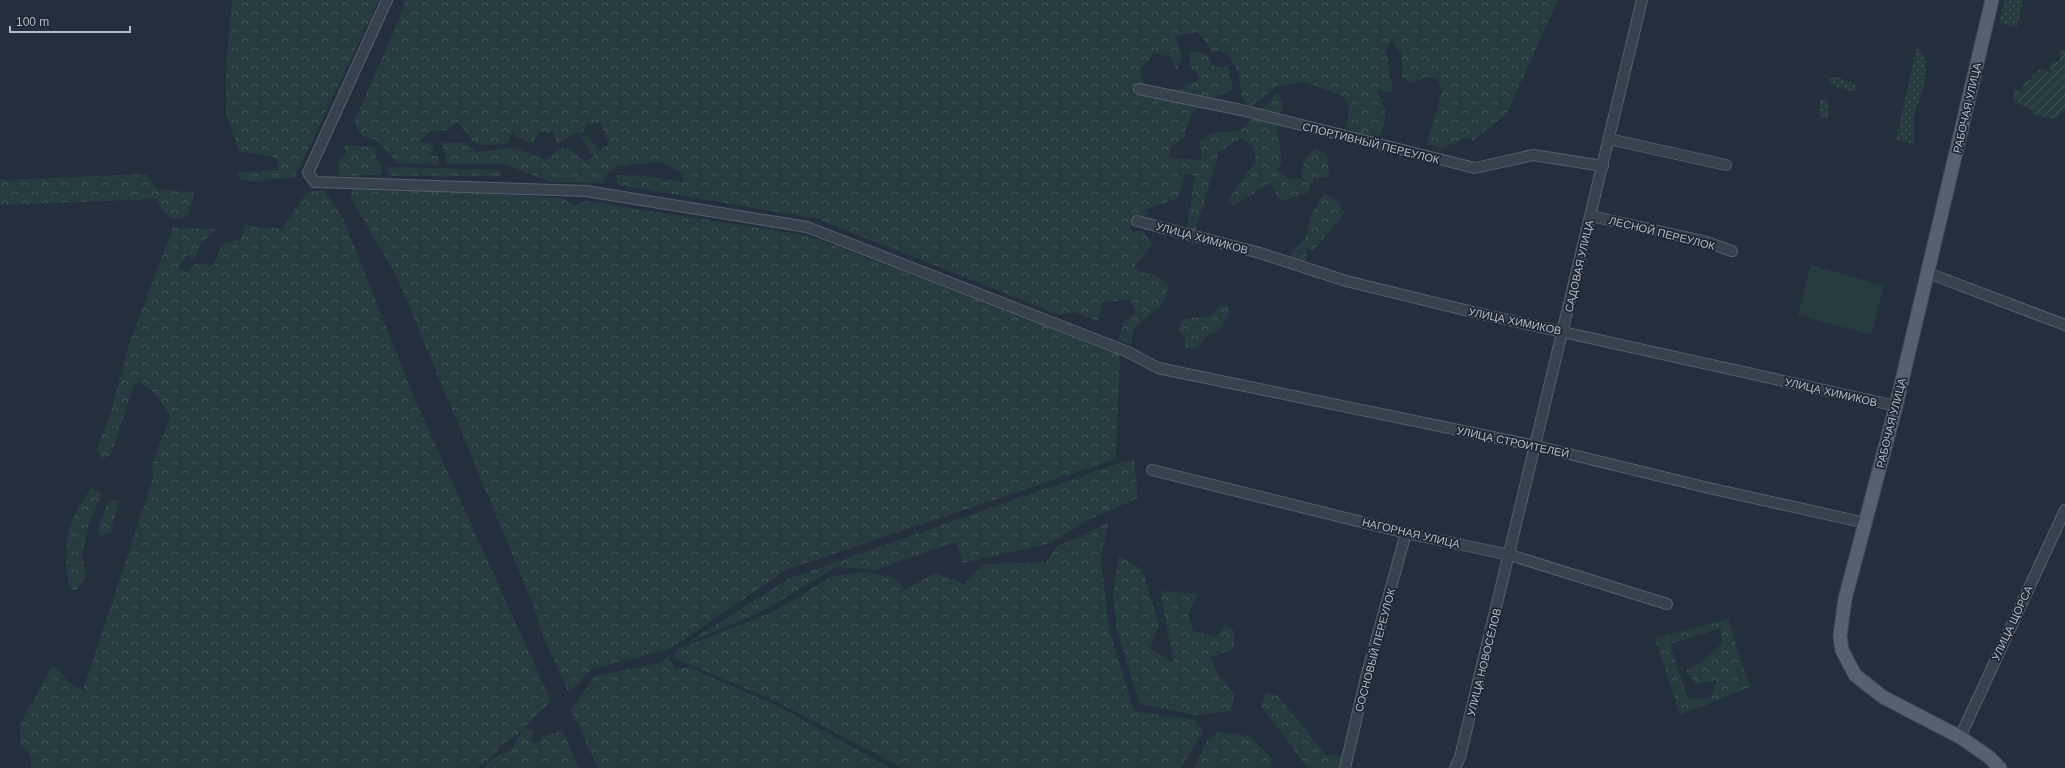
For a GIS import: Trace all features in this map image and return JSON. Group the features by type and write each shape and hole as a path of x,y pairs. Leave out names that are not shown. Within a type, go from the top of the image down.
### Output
{"main road":[{"name":"РАБОЧАЯ УЛИЦА","path":"1992,0 1896,406 1846,599 1840,636 1842,650 1855,675 1884,697 1960,737 1989,757 2000,768"}],"street":[{"name":"УЛИЦА СТРОИТЕЛЕЙ","path":"387,0 308,173 315,182 586,191 807,226 1078,334 1128,352 1158,368 1536,446 1713,489 1866,523"},
{"name":"САДОВАЯ УЛИЦА","path":"1510,555 1642,0"},
{"name":"СПОРТИВНЫЙ ПЕРЕУЛОК","path":"1140,89 1241,110 1475,168 1533,155 1603,166"},
{"path":"1609,139 1726,165"},
{"name":"ЛЕСНОЙ ПЕРЕУЛОК","path":"1591,216 1703,241 1732,251"},
{"name":"УЛИЦА ХИМИКОВ","path":"1138,221 1260,253 1346,281 1564,332 1896,406"},
{"path":"1928,273 2065,325"},
{"name":"НАГОРНАЯ УЛИЦА","path":"1152,470 1406,533 1510,555 1668,604"},
{"name":"УЛИЦА ЩОРСА","path":"1960,737 2065,510"},
{"name":"СОСНОВЫЙ ПЕРЕУЛОК","path":"1345,768 1366,677 1406,533"},
{"name":"УЛИЦА НОВОСЁЛОВ","path":"1455,768 1460,757 1510,555"}],"green space":[{"path":"232,0 379,0 295,177 258,182 240,180 237,172 278,170 277,158 239,151 226,114 226,67"},
{"path":"405,0 1558,0 1507,113 1474,140 1464,138 1442,148 1427,144 1442,91 1438,79 1426,77 1413,83 1402,77 1402,55 1392,40 1386,46 1393,93 1377,90 1385,111 1385,122 1380,135 1375,142 1346,128 1349,107 1344,97 1306,82 1277,86 1250,107 1242,99 1239,73 1227,52 1212,51 1198,32 1175,36 1182,57 1177,70 1170,57 1154,53 1140,70 1144,85 1180,90 1200,78 1190,67 1190,51 1206,54 1215,67 1228,66 1233,90 1200,105 1190,117 1185,137 1171,146 1169,158 1202,160 1200,142 1211,133 1239,131 1278,92 1284,108 1276,116 1282,161 1277,170 1292,180 1301,178 1305,158 1315,148 1327,155 1329,177 1314,178 1307,193 1281,201 1270,183 1233,206 1227,201 1256,160 1252,145 1241,138 1219,152 1195,233 1186,232 1195,176 1185,174 1178,198 1142,211 1149,212 1130,228 1132,232 1143,231 1153,245 1135,265 1140,272 1155,275 1169,286 1162,304 1133,330 1131,344 1118,340 1125,321 1136,312 1130,300 1103,302 1098,321 1074,312 1060,315 818,219 618,185 616,175 645,176 683,182 683,174 661,162 617,166 605,176 603,183 551,182 504,164 447,164 442,143 466,143 476,152 516,148 545,160 552,155 557,148 567,149 569,147 579,158 587,161 593,157 581,137 587,135 599,151 609,144 600,122 586,125 581,136 578,132 557,144 554,133 539,132 533,143 514,136 515,132 513,130 507,144 482,145 473,141 458,122 446,130 430,132 418,142 430,143 434,149 428,156 438,156 439,165 397,163 376,140 362,136 354,122 398,22"},
{"path":"2004,0 2023,0 2017,27 1999,23"},
{"path":"1917,46 1926,59 1925,83 1914,115 1914,144 1896,140"},
{"path":"2060,50 2065,50 2065,111 2053,119 2034,115 2030,109 2013,101 2014,89 2022,91 2024,83 2028,80 2033,80 2032,75 2037,74 2038,69 2048,70 2047,73 2051,74 2052,69 2049,68 2052,61 2059,62"},
{"path":"1834,76 1855,84 1857,89 1852,91 1830,85 1829,79"},
{"path":"1828,99 1829,118 1822,118 1818,111 1821,100"},
{"path":"344,145 375,147 376,158 382,166 381,174 339,177 338,160 346,154"},
{"path":"388,167 500,170 502,176 391,176 387,172"},
{"path":"147,174 156,189 195,193 187,217 172,219 160,207 157,199 0,205 0,180"},
{"path":"353,186 561,198 574,205 586,201 806,235 1120,354 1116,459 788,569 670,649 592,669 569,693 546,644 530,597 396,275 351,199"},
{"path":"324,190 344,220 416,402 551,701 515,737 502,744 490,759 477,768 31,768 31,755 20,745 20,724 52,666 59,669 68,682 83,690 153,478 153,462 170,417 157,395 141,383 134,384 111,455 101,459 97,450 111,412 130,341 173,228 216,229 200,246 194,259 188,255 177,268 187,272 195,264 214,265 221,244 240,239 245,225 282,229 307,192"},
{"path":"1324,193 1337,201 1345,213 1313,251 1306,249 1307,261 1295,268 1289,257 1307,235 1310,217"},
{"path":"1811,265 1884,286 1871,335 1798,315"},
{"path":"1220,305 1229,306 1228,316 1219,331 1207,336 1196,348 1185,348 1185,338 1178,330 1184,319 1211,316"},
{"path":"1134,460 1138,498 1090,519 1051,543 963,563 956,542 874,570 836,567 765,610 687,643 788,579 1116,464"},
{"path":"91,488 102,493 87,529 82,557 86,575 78,589 71,590 66,565 68,536 74,516"},
{"path":"114,499 119,501 111,532 102,536 97,531 107,504"},
{"path":"1108,523 1101,557 1108,625 1134,711 1194,720 1203,731 1181,768 903,768 773,700 674,658 678,649 773,612 831,577 864,572 893,577 905,589 936,573 964,584 984,564 1046,562 1057,547"},
{"path":"1119,556 1143,570 1159,626 1150,648 1174,663 1160,591 1198,594 1188,614 1193,631 1215,637 1226,624 1234,631 1234,649 1210,657 1218,674 1234,693 1232,711 1195,715 1140,704 1117,631 1113,592"},
{"path":"1728,619 1750,687 1680,715 1655,638","holes":["1721,628 1722,643 1706,658 1686,670 1696,684 1717,680 1711,698 1688,699 1670,644"]},
{"path":"668,656 676,669 688,667 778,706 890,768 598,768 571,710 595,676 660,663"},
{"path":"1266,693 1278,696 1326,755 1345,756 1343,768 1308,768 1261,706"},
{"path":"524,728 533,730 531,742 539,743 543,736 563,731 579,768 484,768 493,758 511,750"},
{"path":"1218,732 1249,736 1272,759 1271,768 1194,768 1206,742"}]}
